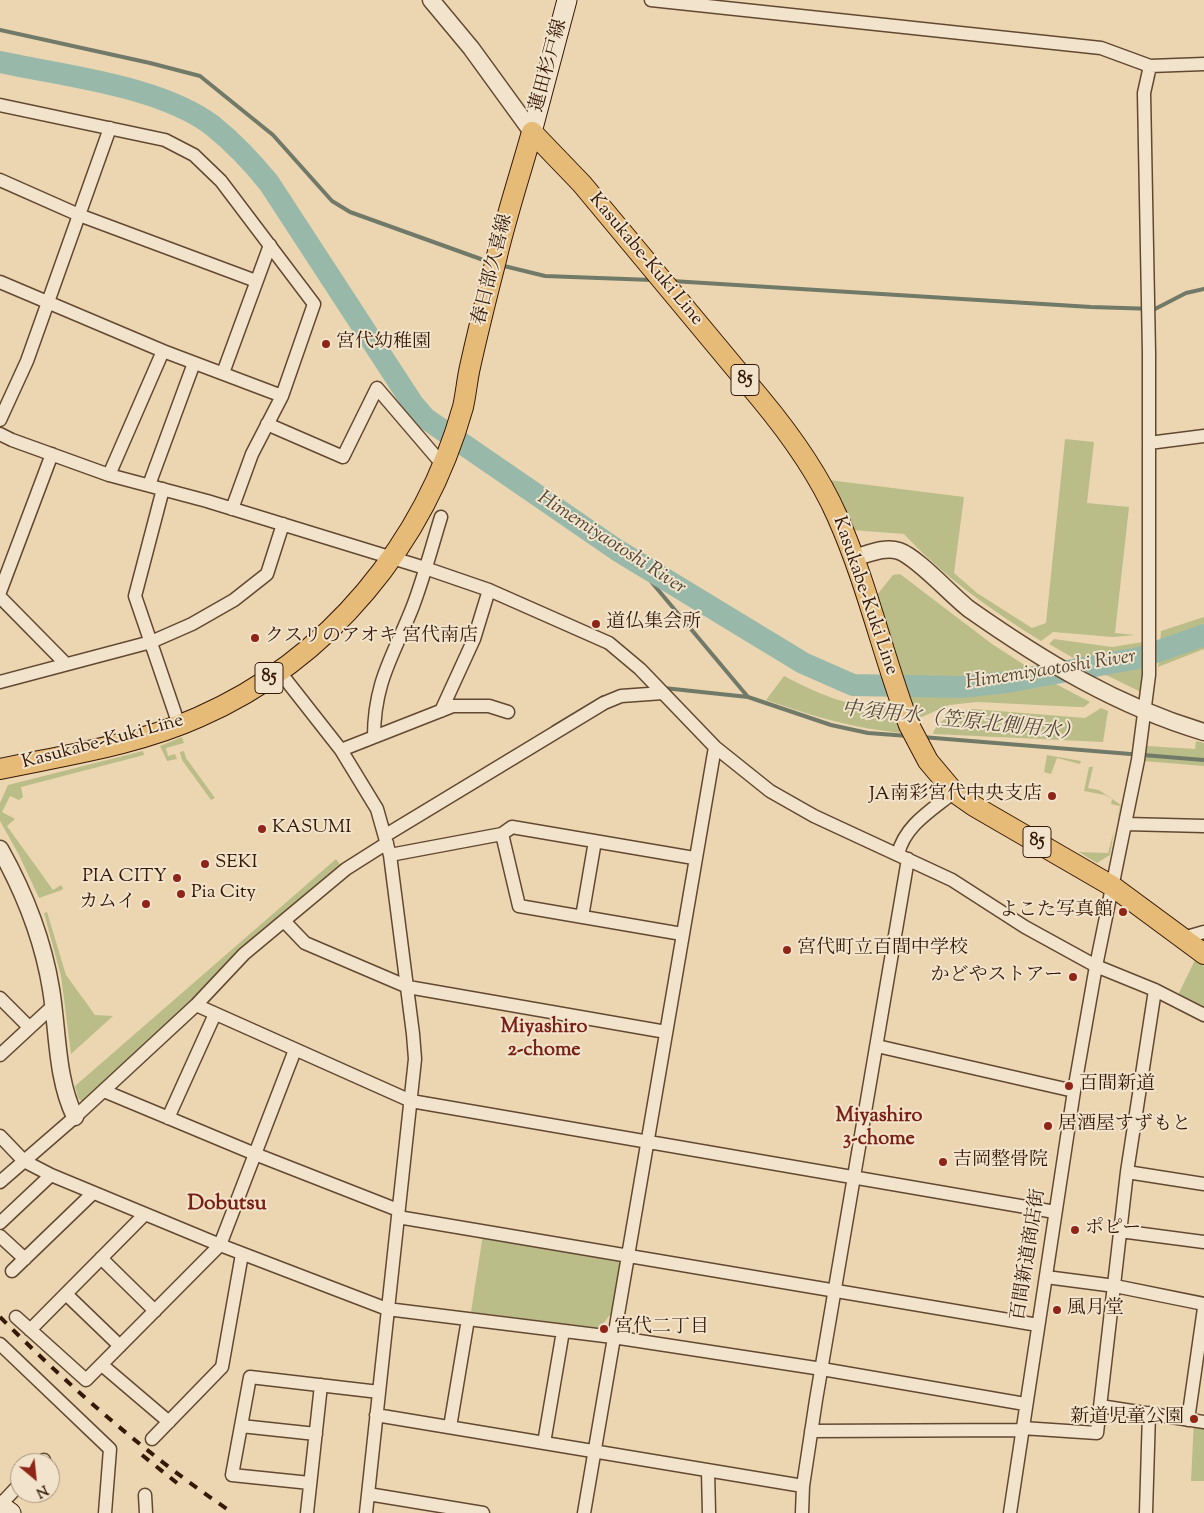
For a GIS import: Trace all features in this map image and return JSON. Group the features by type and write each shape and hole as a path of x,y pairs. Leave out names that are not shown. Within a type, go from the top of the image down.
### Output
{"main road":[{"name":"蓮田杉戸線","path":"532,132 567,0"},
{"name":"春日部久喜線","path":"444,461 462,409 496,258 532,132"},
{"name":"Kasukabe-Kuki Line","path":"532,132 582,184 788,432 815,474 836,514 854,558 901,703 920,748 945,782 954,792 974,806 1112,886 1204,954"},
{"name":"Kasukabe-Kuki Line","path":"0,769 105,746 179,725 229,702 279,671 307,650 349,611 373,584 393,558 444,461"},
{"path":"0,1505 12,1513"}],"street":[{"path":"431,0 471,48 532,132"},
{"path":"651,0 1102,48 1150,66 1204,64"},
{"name":"百間新道商店街","path":"1010,1513 1025,1404 1074,1091 1096,966 1141,745 1149,675 1149,443 1144,93 1150,66"},
{"path":"0,105 164,140 194,155 221,181 314,304 282,396 252,454 232,509"},
{"path":"0,420 27,361 110,128"},
{"path":"0,180 79,215 256,281"},
{"path":"223,373 270,245"},
{"path":"0,282 163,351 282,396"},
{"path":"110,475 163,351"},
{"path":"149,485 194,362"},
{"path":"267,424 344,457 377,388 444,461"},
{"path":"0,434 110,475 283,524 425,568 489,590 609,643 663,693 715,747 770,791 814,816 952,880 1025,926 1096,966 1155,990 1204,1015"},
{"path":"1149,443 1204,436"},
{"path":"0,592 52,454"},
{"path":"163,489 135,596 179,725"},
{"path":"374,737 374,714 382,675 414,605 441,517"},
{"path":"0,682 150,642 192,624 234,600 267,574 283,524"},
{"path":"854,558 888,549 900,551 911,558 959,602 1044,659 1094,688 1172,722 1204,732"},
{"path":"441,711 474,639 489,590"},
{"path":"0,597 66,664"},
{"path":"279,671 341,750 368,793 388,845 408,987 415,1059 366,1513"},
{"path":"0,1182 104,1091 196,1005 244,954 346,869 388,845 604,703 621,696 663,693"},
{"path":"341,750 453,706 489,706 508,712"},
{"path":"584,1513 648,1141 694,858 715,747"},
{"path":"802,1513 802,1486 877,1046 903,856 901,843 913,825 954,792"},
{"path":"1126,824 1204,826"},
{"path":"388,845 502,834 512,827 694,858"},
{"path":"502,834 519,906 682,934"},
{"path":"582,917 595,841"},
{"path":"0,849 29,910 45,961 63,1085 75,1117"},
{"path":"284,921 304,943 408,987 666,1032"},
{"path":"1183,938 1204,932"},
{"path":"812,1431 1022,1429 1097,1433 1127,1172 1155,990"},
{"path":"0,998 29,1027"},
{"path":"196,1005 411,1101 855,1176 1055,1212"},
{"path":"0,1055 53,1006"},
{"path":"168,1118 215,1014"},
{"path":"877,1046 1074,1091"},
{"path":"16,1317 86,1380 102,1365 220,1246 295,1050"},
{"path":"104,1091 398,1213 628,1256 1038,1325"},
{"path":"0,1136 24,1161 51,1175 220,1246 387,1309 613,1337 822,1369 1025,1404"},
{"path":"1127,1172 1204,1184"},
{"path":"0,1223 51,1175"},
{"path":"12,1271 93,1193"},
{"path":"30,1330 145,1214"},
{"path":"1120,1231 1204,1242"},
{"path":"0,1236 25,1259"},
{"path":"152,1439 222,1368 242,1254"},
{"path":"101,1258 155,1311"},
{"path":"1046,1277 1115,1286 1204,1306 1188,1420"},
{"path":"66,1294 120,1346"},
{"path":"450,1427 468,1319"},
{"path":"544,1443 563,1331"},
{"path":"0,1344 110,1449 105,1513"},
{"path":"102,1365 169,1422"},
{"path":"310,1483 232,1475 250,1377 379,1392"},
{"path":"306,1513 322,1385"},
{"path":"1100,1406 1204,1422"},
{"path":"1146,1513 1149,1413"},
{"path":"376,1415 802,1486"},
{"path":"241,1426 316,1434"},
{"path":"708,1471 709,1513"},
{"path":"0,1505 10,1494"},
{"path":"368,1494 483,1513"},
{"path":"146,1495 146,1513"}],"green space":[{"path":"1065,439 1094,442 1087,503 1129,507 1115,633 1135,635 1113,637 1053,632 1041,641 1004,618 969,592 935,564 904,534 852,530 829,480 964,497 954,573 977,593 1032,628 1046,623"},
{"path":"900,574 992,644 1034,671 980,680 902,680 876,596 893,575"},
{"path":"1204,617 1204,629 1160,643 1161,631"},
{"path":"1054,639 1112,647 1143,642 1143,649 1101,661 1082,663 1049,644"},
{"path":"1204,642 1204,649 1158,667 1159,659"},
{"path":"1143,663 1141,692 1100,672 1122,669"},
{"path":"784,676 823,695 851,703 865,706 894,707 904,733 834,721 766,700"},
{"path":"1054,683 1090,702 1084,707 1078,707 977,702 949,705 915,720 906,693 939,694"},
{"path":"1101,708 1108,711 1103,742 933,734 944,720 955,714 973,709 1085,718"},
{"path":"182,737 184,743 166,748 168,756 175,754 177,759 167,761 160,746"},
{"path":"1196,741 1204,743 1204,766 1143,761 1147,746 1195,749"},
{"path":"143,751 144,755 21,787 23,797 19,800 10,796 2,812 15,819 7,826 53,890 61,885 63,888 39,898 19,855 0,821 0,803 8,785"},
{"path":"184,751 186,758 215,798 211,800 182,760 180,752"},
{"path":"1047,755 1081,761 1080,764 1057,758 1051,774 1044,772"},
{"path":"1089,767 1093,767 1088,788 1099,790 1121,805 1117,822 1120,806 1111,804 1112,799 1105,795 1084,791"},
{"path":"1114,831 1110,855 1097,863 1079,852 1108,853"},
{"path":"336,859 341,866 82,1102 78,1098 75,1086"},
{"path":"47,912 66,975 95,1015 113,1016 71,1054 61,976 44,913"},
{"path":"1195,960 1204,966 1204,1010 1178,995"},
{"path":"483,1234 623,1258 613,1316 609,1316 600,1328 471,1312"},
{"path":"1194,1419 1204,1420 1204,1481 1191,1481"}],"waterway":[{"path":"0,30 200,76 273,135 332,201 350,212 489,262"},
{"name":"Himemiyaotoshi River","path":"0,62 111,84 140,92 192,112 213,126 242,153 269,183 413,404 425,418 617,550 803,663 853,685 961,687 1007,682 1139,658 1204,635"},
{"path":"500,265 545,276 652,280"},
{"path":"672,281 1091,307 1155,309 1186,293 1204,289"},
{"name":"中須用水（笠原北側用水）","path":"633,560 748,697 831,725 868,733 908,736"},
{"path":"664,688 748,697"},
{"path":"553,727 603,697"},
{"name":"中須用水（笠原北側用水）","path":"922,737 1204,760"}],"railway":[{"path":"0,1317 112,1421 171,1468 233,1513"},
{"path":"142,1455 177,1483"}],"place":[{"name":"宮代幼稚園","path":"326,344"},
{"name":"道仏集会所","path":"596,624"},
{"name":"クスリのアオキ 宮代南店","path":"255,638"},
{"name":"JA南彩宮代中央支店","path":"1052,796"},
{"name":"KASUMI","path":"262,829"},
{"name":"SEKI","path":"205,864"},
{"name":"PIA CITY","path":"177,878"},
{"name":"Pia City","path":"181,894"},
{"name":"カムイ","path":"146,904"},
{"name":"よこた写真館","path":"1123,912"},
{"name":"宮代町立百間中学校","path":"787,950"},
{"name":"かどやストアー","path":"1073,977"},
{"name":"百間新道","path":"1069,1086"},
{"name":"居酒屋すずもと","path":"1048,1126"},
{"name":"吉岡整骨院","path":"943,1162"},
{"name":"ポピー","path":"1075,1230"},
{"name":"風月堂","path":"1057,1310"},
{"name":"宮代二丁目","path":"604,1329"},
{"name":"新道児童公園","path":"1194,1419"}],"district":[{"name":"Miyashiro 2-chome","path":"544,1040"},
{"name":"Miyashiro 3-chome","path":"879,1130"},
{"name":"Dobutsu","path":"227,1205"}]}
